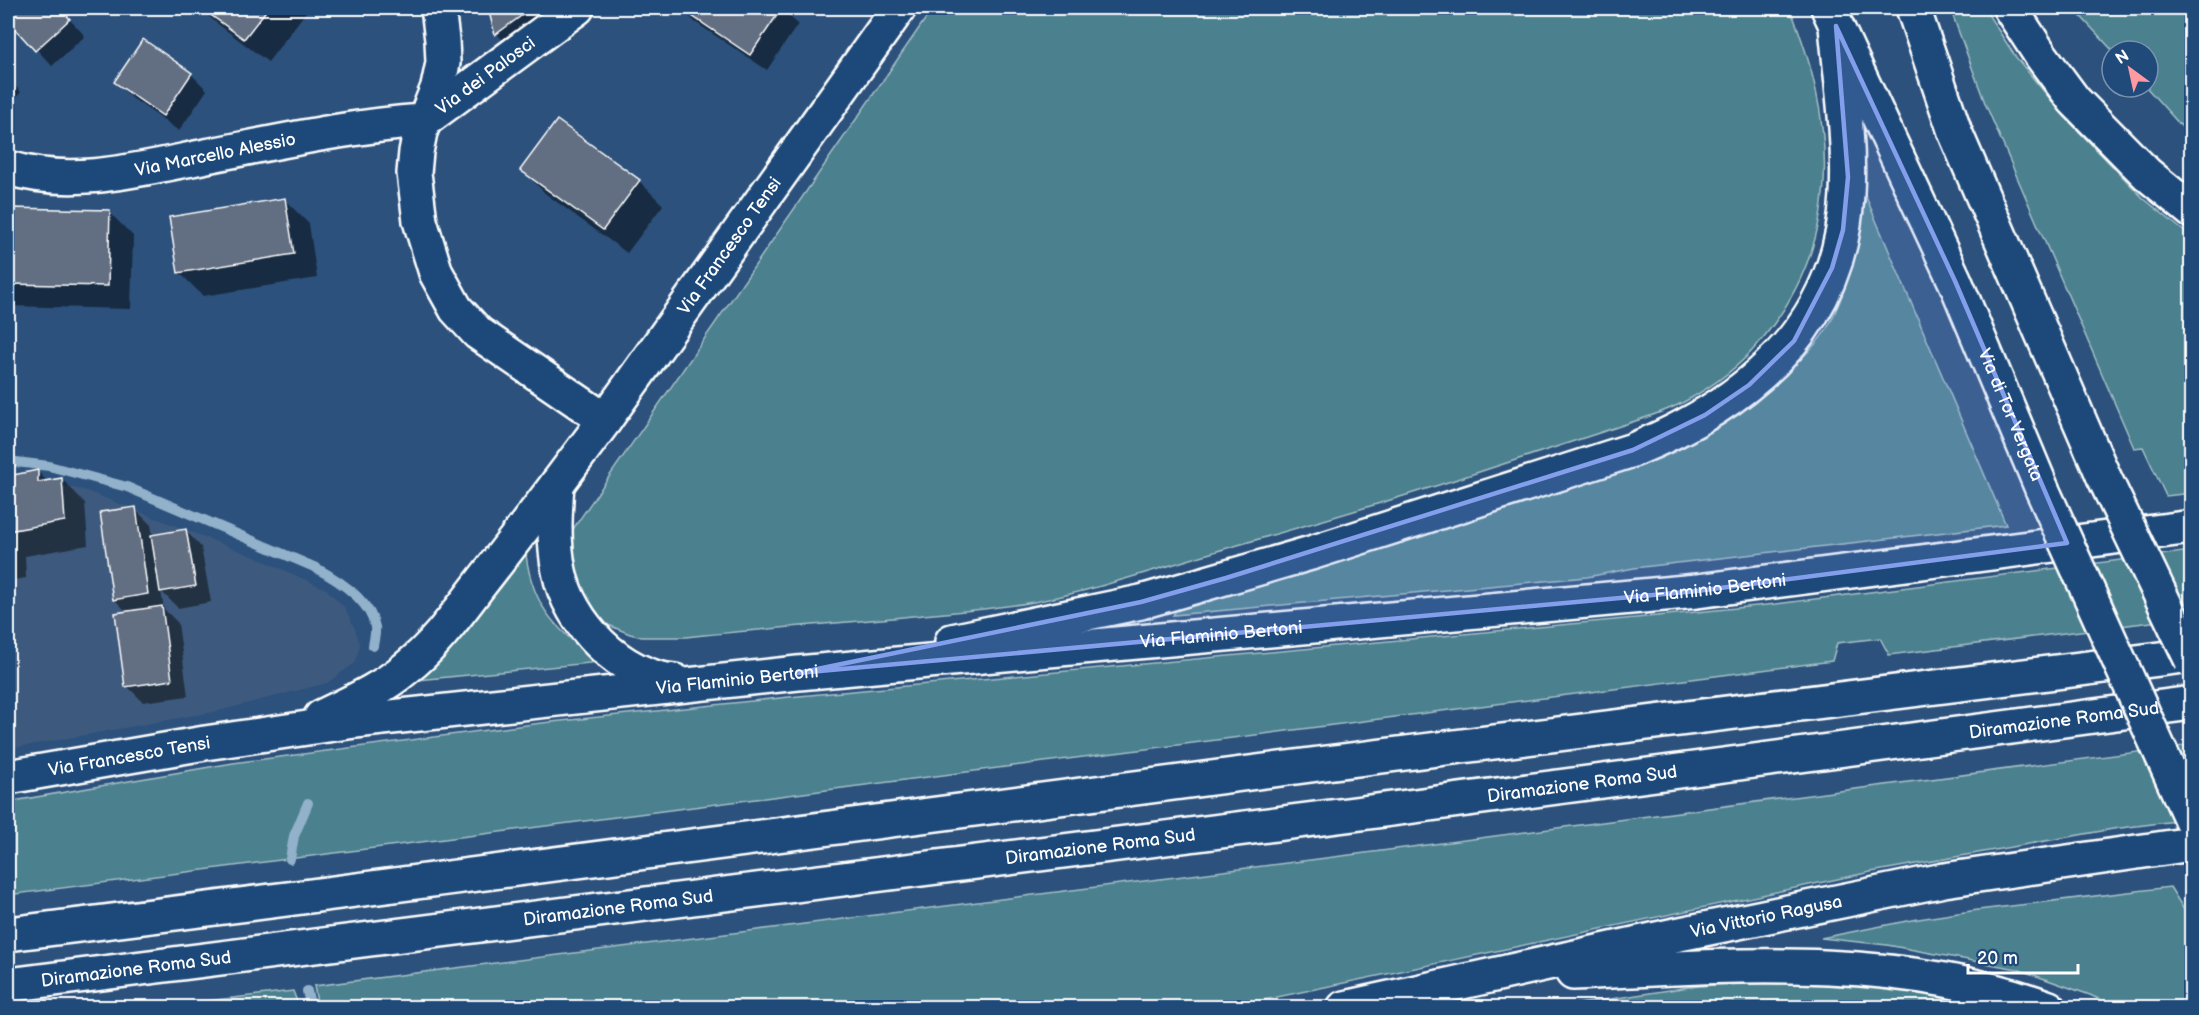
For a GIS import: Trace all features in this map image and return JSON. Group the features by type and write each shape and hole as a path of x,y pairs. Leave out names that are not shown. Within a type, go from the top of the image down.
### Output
{"main road":[{"path":"438,8 443,63 438,87 423,121 415,161 415,193 424,239 436,273 448,298 478,333 605,420"},
{"name":"Via dei Palosci","path":"423,121 577,8"},
{"name":"Via Francesco Tensi","path":"8,777 252,736 311,721 356,700 405,669 460,611 605,420 900,8"},
{"path":"1913,8 1955,132 2103,475 2192,661"},
{"path":"2010,8 2074,100 2147,174 2192,211"},
{"path":"798,673 1141,602 1173,593 1311,553 1633,450 1705,415 1749,385 1794,341 1815,309 1832,268 1843,231 1848,177 1832,17"},
{"name":"Via di Tor Vergata","path":"1832,17 1955,281 2042,489 2192,822"},
{"name":"Via Marcello Alessio","path":"8,168 38,176 99,176 347,129 423,121"},
{"path":"557,484 555,531 559,574 569,600 587,628 612,653 626,664 644,673 667,680 707,683"},
{"name":"Via Flaminio Bertoni","path":"252,736 355,721 798,673 1697,591 2192,528"},
{"path":"8,934 1302,766 2192,656"},
{"name":"Diramazione Roma Sud","path":"8,985 1307,820 2192,703"},
{"name":"Via Vittorio Ragusa","path":"1344,1008 1670,936 1944,880 2192,844"},
{"path":"1475,978 1669,968 1831,967 1908,974 1987,988 2049,1008"}],"highlighted area":[{"path":"1836,26 1955,281 2067,543 1697,591 798,673 1141,602 1226,578 1633,450 1705,415 1749,385 1794,341 1832,268 1843,230 1848,177"}],"shaded area":[{"path":"8,473 87,491 255,557 326,589 345,608 355,629 360,645 355,663 327,683 218,711 8,749"}],"green space":[{"path":"933,8 1790,8 1806,52 1817,95 1823,139 1824,182 1819,224 1806,265 1786,305 1750,353 1703,391 1682,403 1644,418 1350,512 1102,586 1034,602 964,611 686,637 642,637 606,624 595,615 577,593 570,537 575,526"},
{"path":"1950,8 1984,8 2015,56 2064,116 2143,198 2191,237 2191,493 2166,496 2143,447 2134,448 1985,103"},
{"path":"2073,8 2191,8 2191,137 2157,99 2160,99 2160,39 2102,39"},
{"path":"1866,197 2006,525 1634,568 1587,577 1173,615 1183,600 1676,449 1709,432 1739,412 1781,378 1825,332 1839,305 1849,275"},
{"path":"525,544 532,582 546,612 569,638 600,662 407,681"},
{"path":"2191,551 2191,617 1889,655 1880,638 1837,643 1832,661 8,895 8,802 233,763 542,723 799,696 1776,604"},
{"path":"2191,745 2191,819 2113,829 1871,872 1230,1007 318,1008 314,986 1381,851"},
{"path":"2170,887 2191,921 2191,1007 2116,1007 2090,995 2017,969 1887,945 1821,938 1978,910"},
{"path":"1862,981 2006,1008 1552,1008 1689,987 1750,982"},
{"path":"293,991 299,1007 155,1007"}],"building":[{"path":"8,8 60,8 70,19 35,51 8,21"},
{"path":"201,8 268,8 244,39"},
{"path":"488,8 532,8 495,35"},
{"path":"680,8 782,8 750,55"},
{"path":"143,39 192,73 163,116 114,82"},
{"path":"557,120 640,180 603,230 520,170"},
{"path":"285,198 294,254 178,273 169,217"},
{"path":"8,208 110,210 108,286 8,284"},
{"path":"38,470 38,482 62,478 65,521 8,531 8,476"},
{"path":"136,507 148,594 113,600 100,512"},
{"path":"186,529 196,586 160,592 151,535"},
{"path":"162,606 172,680 125,687 115,613"}],"waterway":[{"path":"8,461 49,466 127,487 314,567 342,584 367,608 375,627 373,646"},
{"path":"290,859 294,836 308,803"},
{"path":"307,991 311,1008"}]}
